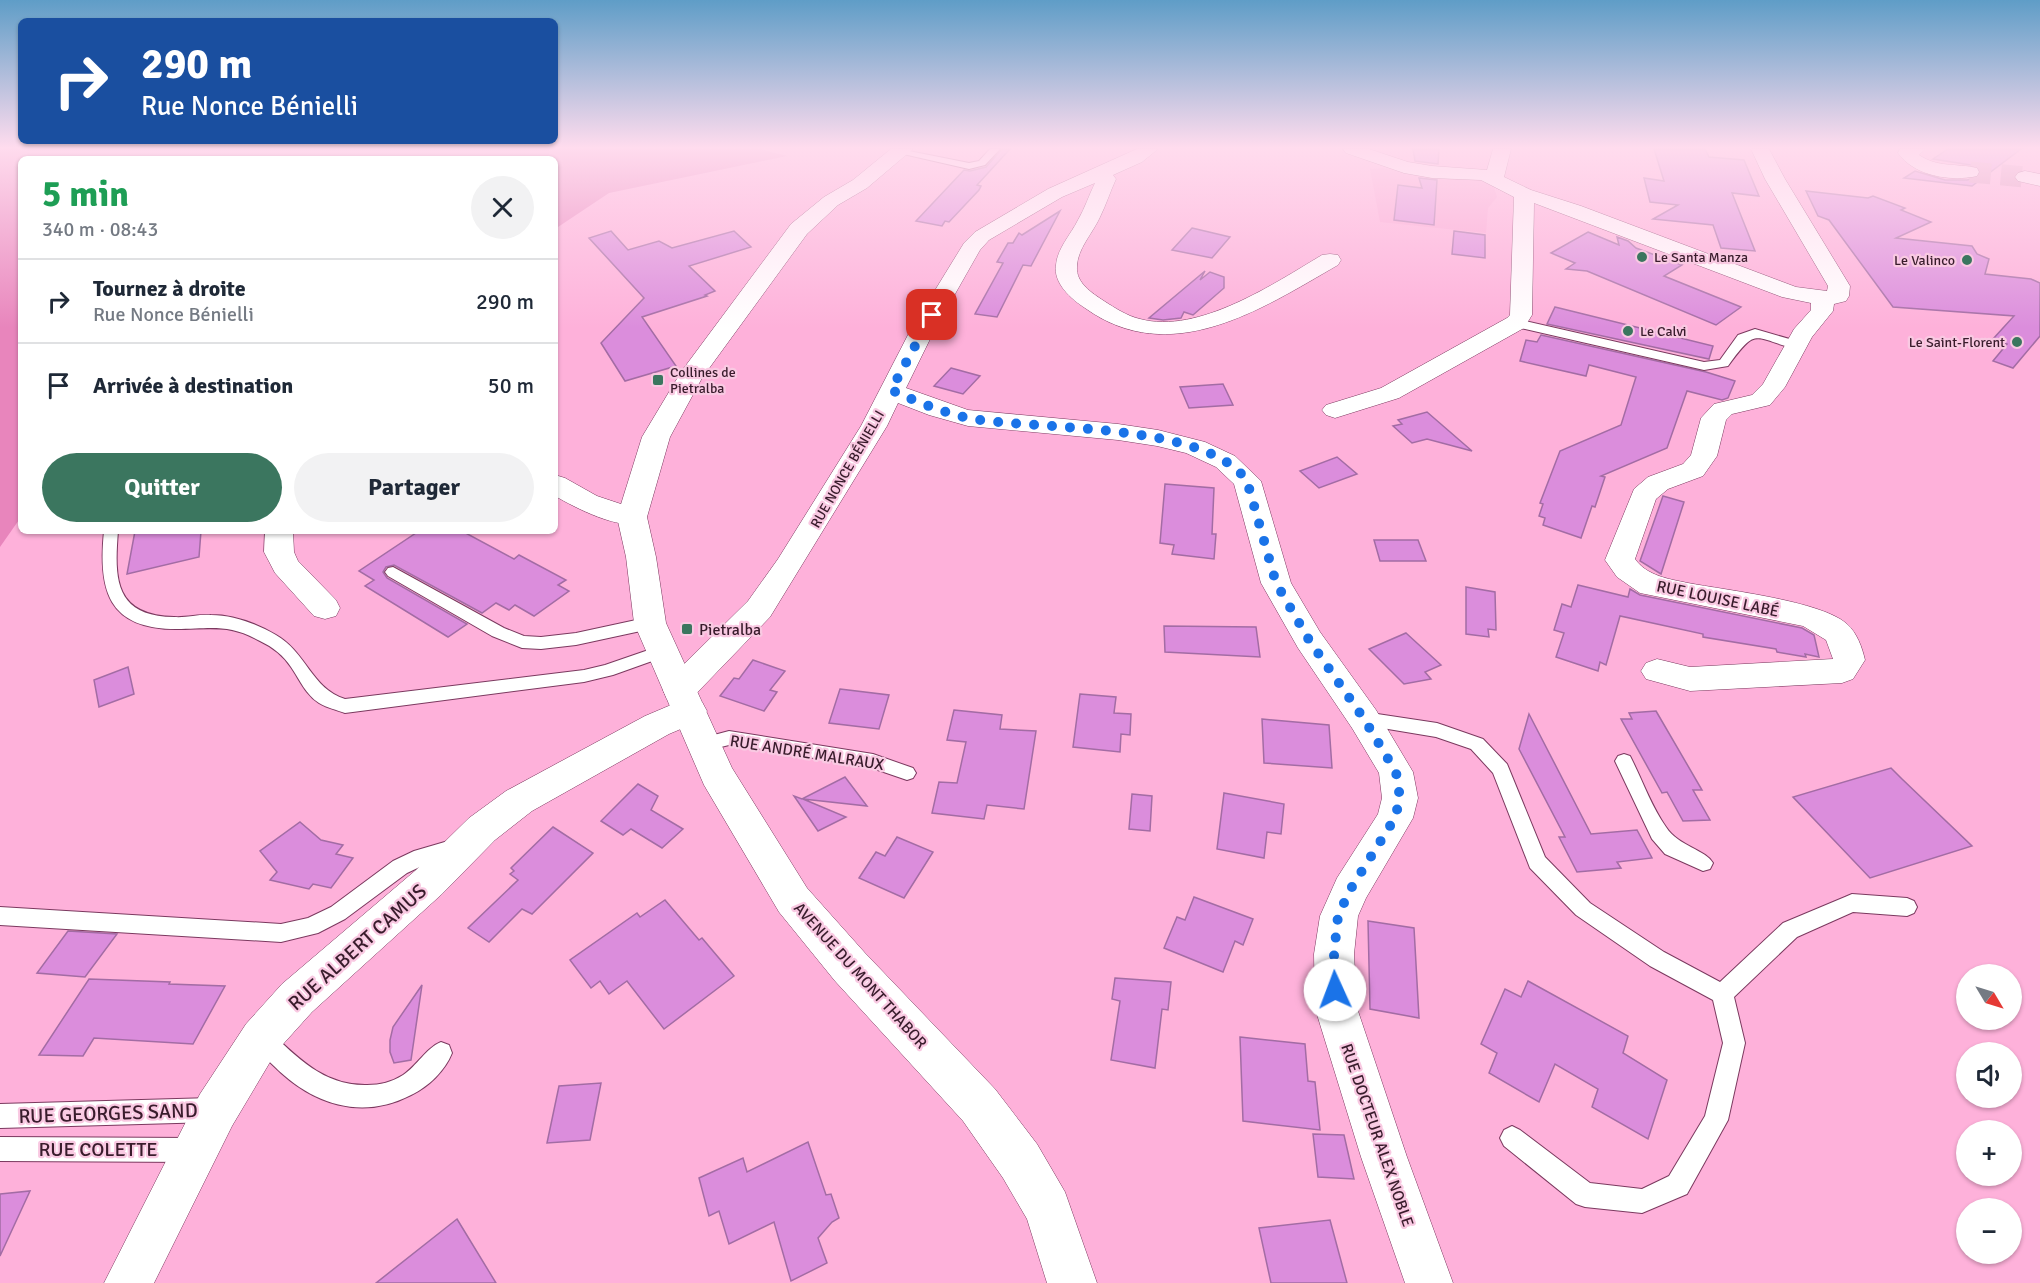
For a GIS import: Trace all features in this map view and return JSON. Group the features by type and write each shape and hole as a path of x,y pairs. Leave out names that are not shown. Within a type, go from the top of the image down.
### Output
{"street":[{"name":"AVENUE DU MONT THABOR","path":"822,209 799,229 690,377 656,437 632,517 650,623 717,776 793,900 850,967 979,1105 1020,1161 1048,1209 1072,1283"},
{"name":"RUE NONCE BÉNIELLI","path":"691,715 789,566 874,426 891,390 971,247 982,236 1028,209"},
{"path":"1093,209 1072,248 1066,265 1066,276 1084,298 1124,322 1161,329 1184,326 1223,315 1263,298 1330,260"},
{"path":"1335,410 1390,393 1516,323 1521,315 1524,209"},
{"path":"1570,209 1790,292 1823,299"},
{"name":"RUE LOUISE LABÉ","path":"1658,671 1690,679 1812,674 1842,671 1849,660 1846,642 1834,628 1811,617 1651,586 1627,570 1620,560 1644,495 1658,483 1693,470 1704,456 1714,418 1723,409 1761,400 1773,387 1802,334 1822,311 1823,299 1838,296 1839,286 1793,209"},
{"name":"RUE DOCTEUR ALEX NOBLE","path":"891,390 914,401 968,418 1114,433 1182,443 1214,455 1238,468 1247,481 1276,583 1309,640 1364,719 1396,772 1400,798 1395,818 1350,890 1338,916 1334,954 1336,1008 1384,1157 1429,1283"},
{"path":"558,486 587,501 632,517"},
{"path":"279,534 279,552 285,566 325,608"},
{"name":"RUE ALBERT CAMUS","path":"128,1283 216,1110 261,1038 297,998 429,882 482,829 528,796 657,725 691,715"}],"lane":[{"path":"1516,323 1704,366 1724,363 1742,338 1755,333 1796,345"},
{"path":"111,534 109,556 113,591 123,609 143,621 173,623 217,621 253,631 279,643 298,660 309,683 326,699 345,706 584,676 606,672 663,651"},
{"path":"393,572 498,632 522,642 541,643 576,639 650,623"},
{"name":"RUE ANDRÉ MALRAUX","path":"691,715 729,738 873,761 908,773"},
{"path":"1364,719 1437,730 1477,744 1501,769 1537,862 1583,909 1657,959 1722,994 1734,1043 1716,1120 1678,1185 1642,1201 1585,1195 1512,1138"},
{"path":"1624,761 1659,833 1672,848 1702,863"},
{"path":"0,916 281,933 311,927 339,914 400,867 421,857 466,844"},
{"path":"1722,994 1790,930 1852,903 1907,907"},
{"path":"261,1038 296,1072 327,1091 360,1098 391,1094 413,1084 429,1071 441,1053"},
{"name":"RUE GEORGES SAND","path":"0,1116 216,1110"},
{"name":"RUE COLETTE","path":"0,1149 196,1150"}],"shaded area":[{"path":"0,209 18,209 18,521 0,547"},
{"path":"558,209 585,209 558,227"},
{"path":"1378,209 1488,209 1486,233 1380,222"}],"building":[{"path":"927,209 961,209 942,226 916,221"},
{"path":"1395,209 1435,209 1434,225 1394,220"},
{"path":"1671,209 1738,209 1755,251 1721,248 1713,225 1653,219"},
{"path":"1815,209 1903,209 1901,210 1931,222 1896,238 1972,246 1977,254 1989,259 1985,274 2031,279 2040,283 2040,336 2013,368 1993,361 2007,344 1993,339 2014,316 1893,307 1829,220 1818,216"},
{"path":"1060,211 1031,266 1023,265 997,317 975,314 1003,263 997,262 1008,243 1013,243 1019,233 1022,235"},
{"path":"1192,228 1230,237 1212,258 1172,250"},
{"path":"611,231 628,250 659,241 672,248 734,231 751,247 689,266 715,291 705,295 707,296 642,317 676,366 625,381 601,343 644,298 589,238"},
{"path":"1454,231 1485,235 1485,258 1452,254"},
{"path":"1588,232 1619,245 1617,237 1628,241 1636,248 1682,265 1664,276 1741,307 1716,325 1587,271 1566,269 1575,263 1551,253"},
{"path":"1205,271 1200,280 1210,272 1224,277 1224,288 1193,315 1184,312 1181,318 1163,320 1149,318"},
{"name":"Le Calvi","path":"1555,307 1713,346 1709,359 1547,324"},
{"path":"1541,335 1706,372 1735,381 1728,398 1722,400 1687,391 1667,448 1601,476 1605,477 1581,538 1543,525 1545,518 1539,516 1543,504 1540,503 1560,451 1621,425 1636,377 1589,365 1586,376 1520,361 1526,340 1537,342"},
{"path":"951,368 980,376 963,394 934,386"},
{"path":"1223,384 1233,405 1189,408 1180,387"},
{"path":"1427,412 1472,451 1427,439 1412,443 1393,426 1402,424 1398,420"},
{"path":"1337,457 1357,474 1319,488 1300,471"},
{"path":"1165,484 1214,488 1212,534 1216,534 1214,559 1172,554 1174,545 1160,543"},
{"path":"1663,496 1684,502 1661,574 1640,561"},
{"path":"134,534 201,534 199,557 127,574"},
{"path":"414,534 468,534 514,559 519,555 566,580 558,585 569,591 534,616 515,605 509,610 496,603 482,613 394,565 386,567 383,572 387,578 467,624 448,637 365,586 374,580 359,571"},
{"path":"1374,540 1418,540 1426,561 1380,561"},
{"path":"1578,585 1628,597 1630,589 1640,595 1802,628 1814,635 1819,657 1777,652 1776,649 1703,637 1703,634 1620,616 1606,665 1600,662 1598,671 1556,657 1564,633 1554,630 1562,604 1571,607"},
{"path":"1466,587 1495,592 1496,630 1488,629 1489,637 1466,634"},
{"path":"1164,626 1256,627 1260,657 1165,652"},
{"path":"1406,633 1441,665 1425,672 1431,679 1404,684 1369,649"},
{"path":"753,660 785,671 770,690 777,692 764,711 720,696 734,678 739,679"},
{"path":"128,667 134,694 99,707 94,680"},
{"path":"840,689 889,695 879,729 829,723"},
{"path":"1080,694 1116,697 1114,713 1131,714 1130,735 1121,734 1120,752 1073,747"},
{"path":"954,710 1002,715 1000,729 1036,731 1024,809 987,805 984,819 932,813 939,782 957,783 966,742 947,740"},
{"path":"1656,711 1702,790 1693,790 1710,820 1683,821 1667,792 1662,793 1621,719 1632,719 1629,713"},
{"path":"1529,714 1591,834 1637,830 1652,858 1617,862 1621,868 1577,872 1559,837 1565,837 1519,749"},
{"path":"1262,719 1329,725 1332,768 1264,763"},
{"path":"1891,768 1972,846 1870,878 1793,797"},
{"path":"845,777 867,806 803,799 846,817 818,831 794,796 802,799"},
{"path":"638,784 658,796 651,810 683,829 662,848 631,829 623,835 601,821"},
{"path":"1224,793 1284,804 1281,834 1267,832 1264,858 1217,849"},
{"path":"1132,794 1152,796 1150,831 1129,829"},
{"path":"300,822 321,840 343,845 336,854 353,858 331,888 313,884 309,889 270,880 277,872 260,851"},
{"path":"553,827 593,853 532,914 522,909 489,942 468,928 518,880 510,874 514,871 511,868"},
{"path":"897,837 933,852 904,898 859,878 876,852 885,856"},
{"path":"1194,897 1253,919 1243,945 1235,941 1223,972 1164,948 1177,917 1185,920"},
{"path":"665,900 699,940 702,938 734,976 664,1029 627,981 609,994 600,981 591,988 570,960 637,913 640,917"},
{"path":"1368,921 1414,928 1419,1018 1370,1009"},
{"path":"68,931 117,934 85,977 37,973"},
{"path":"1115,978 1171,982 1168,1010 1162,1009 1155,1068 1111,1060 1120,1001 1112,999"},
{"path":"89,979 225,986 193,1044 94,1038 83,1056 39,1055"},
{"path":"1528,981 1628,1036 1623,1053 1667,1080 1648,1139 1592,1107 1598,1089 1555,1064 1539,1102 1489,1073 1497,1053 1481,1044 1505,989 1521,997"},
{"path":"422,985 411,1060 394,1063 390,1052 393,1027"},
{"path":"1240,1037 1305,1044 1308,1081 1315,1082 1320,1130 1243,1121"},
{"path":"601,1083 590,1140 547,1143 559,1086"},
{"path":"1313,1134 1344,1135 1354,1179 1318,1177"},
{"path":"808,1142 826,1195 831,1194 839,1218 832,1222 818,1238 827,1263 791,1281 774,1222 729,1244 719,1211 709,1216 699,1178 743,1158 747,1172"},
{"path":"30,1191 0,1256 0,1194"},
{"path":"457,1219 496,1283 376,1283"},
{"path":"1330,1220 1347,1283 1271,1283 1259,1228"}],"place":[{"name":"Le Santa Manza","path":"1642,257"},
{"name":"Le Valinco","path":"1967,260"},
{"name":"Le Calvi","path":"1628,331"},
{"name":"Le Saint-Florent","path":"2017,342"},
{"name":"Collines de Pietralba","path":"658,380"},
{"name":"Pietralba","path":"687,629"}],"route":[{"path":"932,315 891,390 914,401 968,418 1114,433 1182,443 1214,455 1238,468 1247,481 1276,583 1309,640 1364,719 1396,772 1400,798 1395,818 1350,890 1338,916 1334,954 1335,990"}]}
